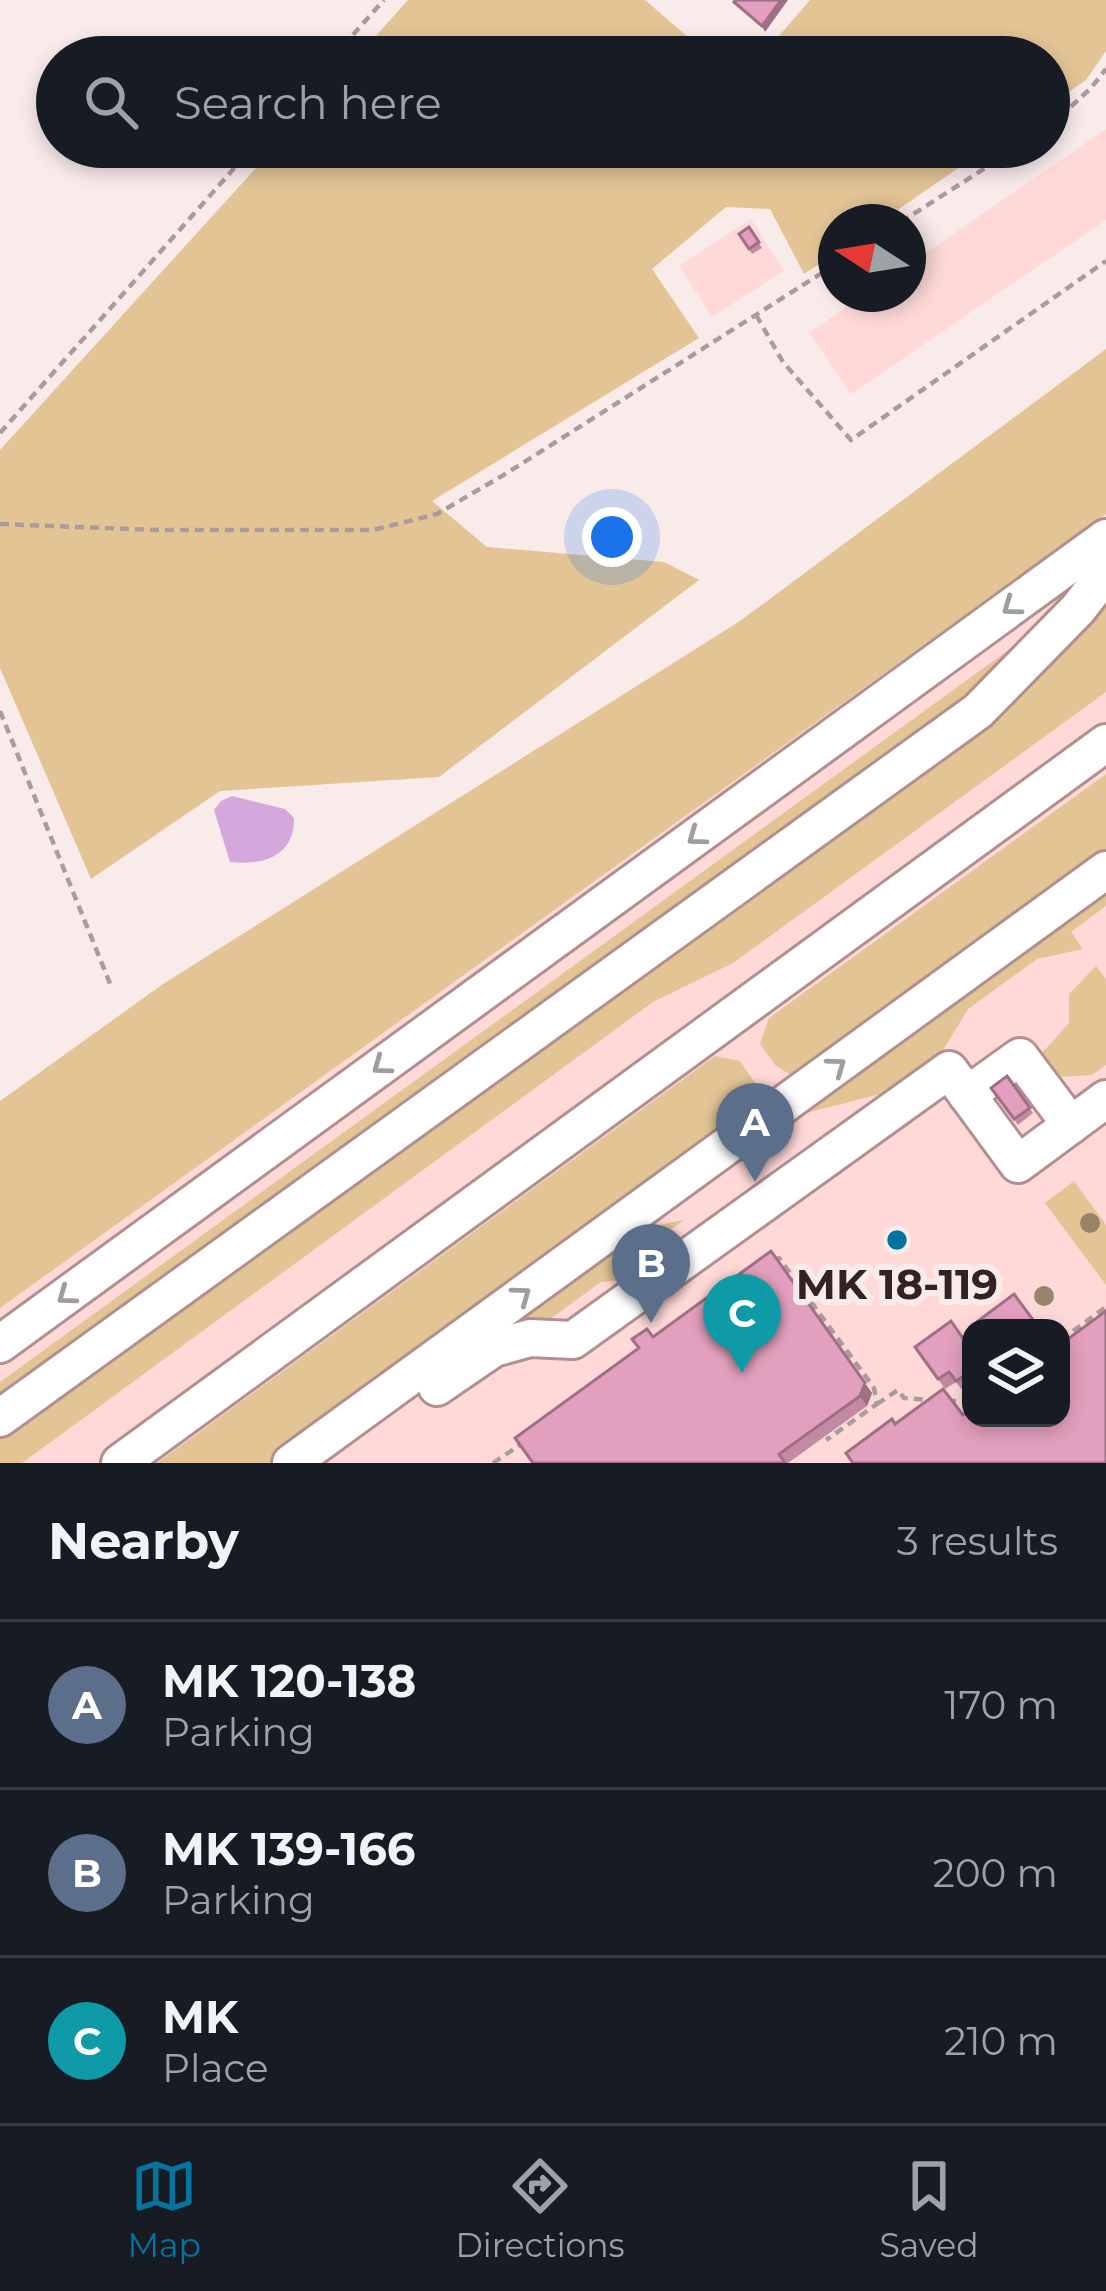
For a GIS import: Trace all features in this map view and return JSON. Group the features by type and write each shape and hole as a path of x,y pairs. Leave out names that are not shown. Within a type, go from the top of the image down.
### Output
{"lane":[{"path":"0,1344 1106,538"},
{"path":"0,1418 978,711 1078,609 1106,573"},
{"path":"120,1463 1106,743"},
{"path":"291,1463 1106,870"},
{"path":"332,1463 494,1348 530,1338 573,1340 958,1082 1020,1057 1071,1125"},
{"path":"958,1082 1018,1165 1106,1099"}],"path":[{"path":"352,36 384,0"},
{"path":"1070,108 1106,69"},
{"path":"0,433 235,168"},
{"path":"926,206 985,168"},
{"path":"756,315 783,362 851,440 1106,261"},
{"path":"0,524 373,530 436,514 818,275"},
{"path":"0,711 111,986"},
{"path":"760,1271 779,1258 874,1388 877,1404"},
{"path":"1070,1333 1106,1307"},
{"path":"826,1440 898,1390 904,1398 962,1405"},
{"path":"493,1463 538,1432"}],"shaded area":[{"path":"408,0 645,0 687,36 376,36"},
{"path":"810,0 1106,0 1106,51 1086,80 1070,91 1070,36 779,36"},
{"path":"1106,129 1106,220 851,394 809,333 840,312 926,312 926,253 1049,168 1070,168 1070,154"},
{"path":"256,168 958,168 906,204 818,204 818,265 804,274 770,209 726,207 652,269 699,338 432,501 487,547 664,562 699,580 439,777 220,791 91,879 0,668 0,450"},
{"path":"751,219 784,271 712,317 679,266"},
{"path":"1106,349 1106,514 0,1308 0,1101 163,984 740,621"},
{"path":"1106,446 1106,1463 0,1463 0,1237"},
{"path":"1106,579 1106,692 733,963 653,1002 22,1463 0,1463 0,1382"},
{"path":"1106,774 1106,854 796,1078 776,1066 760,1044 769,1018"},
{"path":"232,796 285,809 294,818 283,850 265,860 230,862 214,810"},
{"path":"1106,885 1106,906 1071,932 1083,949 1037,959 968,1009 936,1062 896,1090 806,1113 706,1186 698,1182"},
{"path":"1096,966 1106,979 1106,1065 1092,1075 1060,1077 1042,1053 1069,1023 1069,994"},
{"path":"715,1056 740,1061 755,1083 758,1106 269,1463 157,1463"},
{"path":"1074,1181 1106,1225 1106,1285 1045,1203"},
{"path":"684,1220 650,1245 662,1263 641,1278 601,1282 538,1328 488,1343 630,1231"}],"building":[{"path":"735,0 781,0 762,26"},
{"path":"749,227 759,242 749,249 739,234"},
{"path":"1007,1076 1030,1108 1014,1119 991,1088"},
{"path":"771,1251 865,1383 860,1396 779,1454 785,1463 533,1463 515,1438 639,1348 632,1339 647,1329 653,1337"},
{"path":"1014,1294 1032,1319 981,1319"},
{"path":"1106,1311 1106,1463 853,1463 846,1453 943,1389 962,1414 962,1427 1070,1427 1070,1337"},
{"path":"951,1321 962,1337 962,1377 956,1381 949,1372 938,1379 915,1347"}],"place":[{"name":"MK 120-138","path":"755,1182"},
{"name":"MK 18-119","path":"897,1240"},
{"name":"MK 139-166","path":"651,1323"},
{"name":"MK","path":"742,1373"}]}
